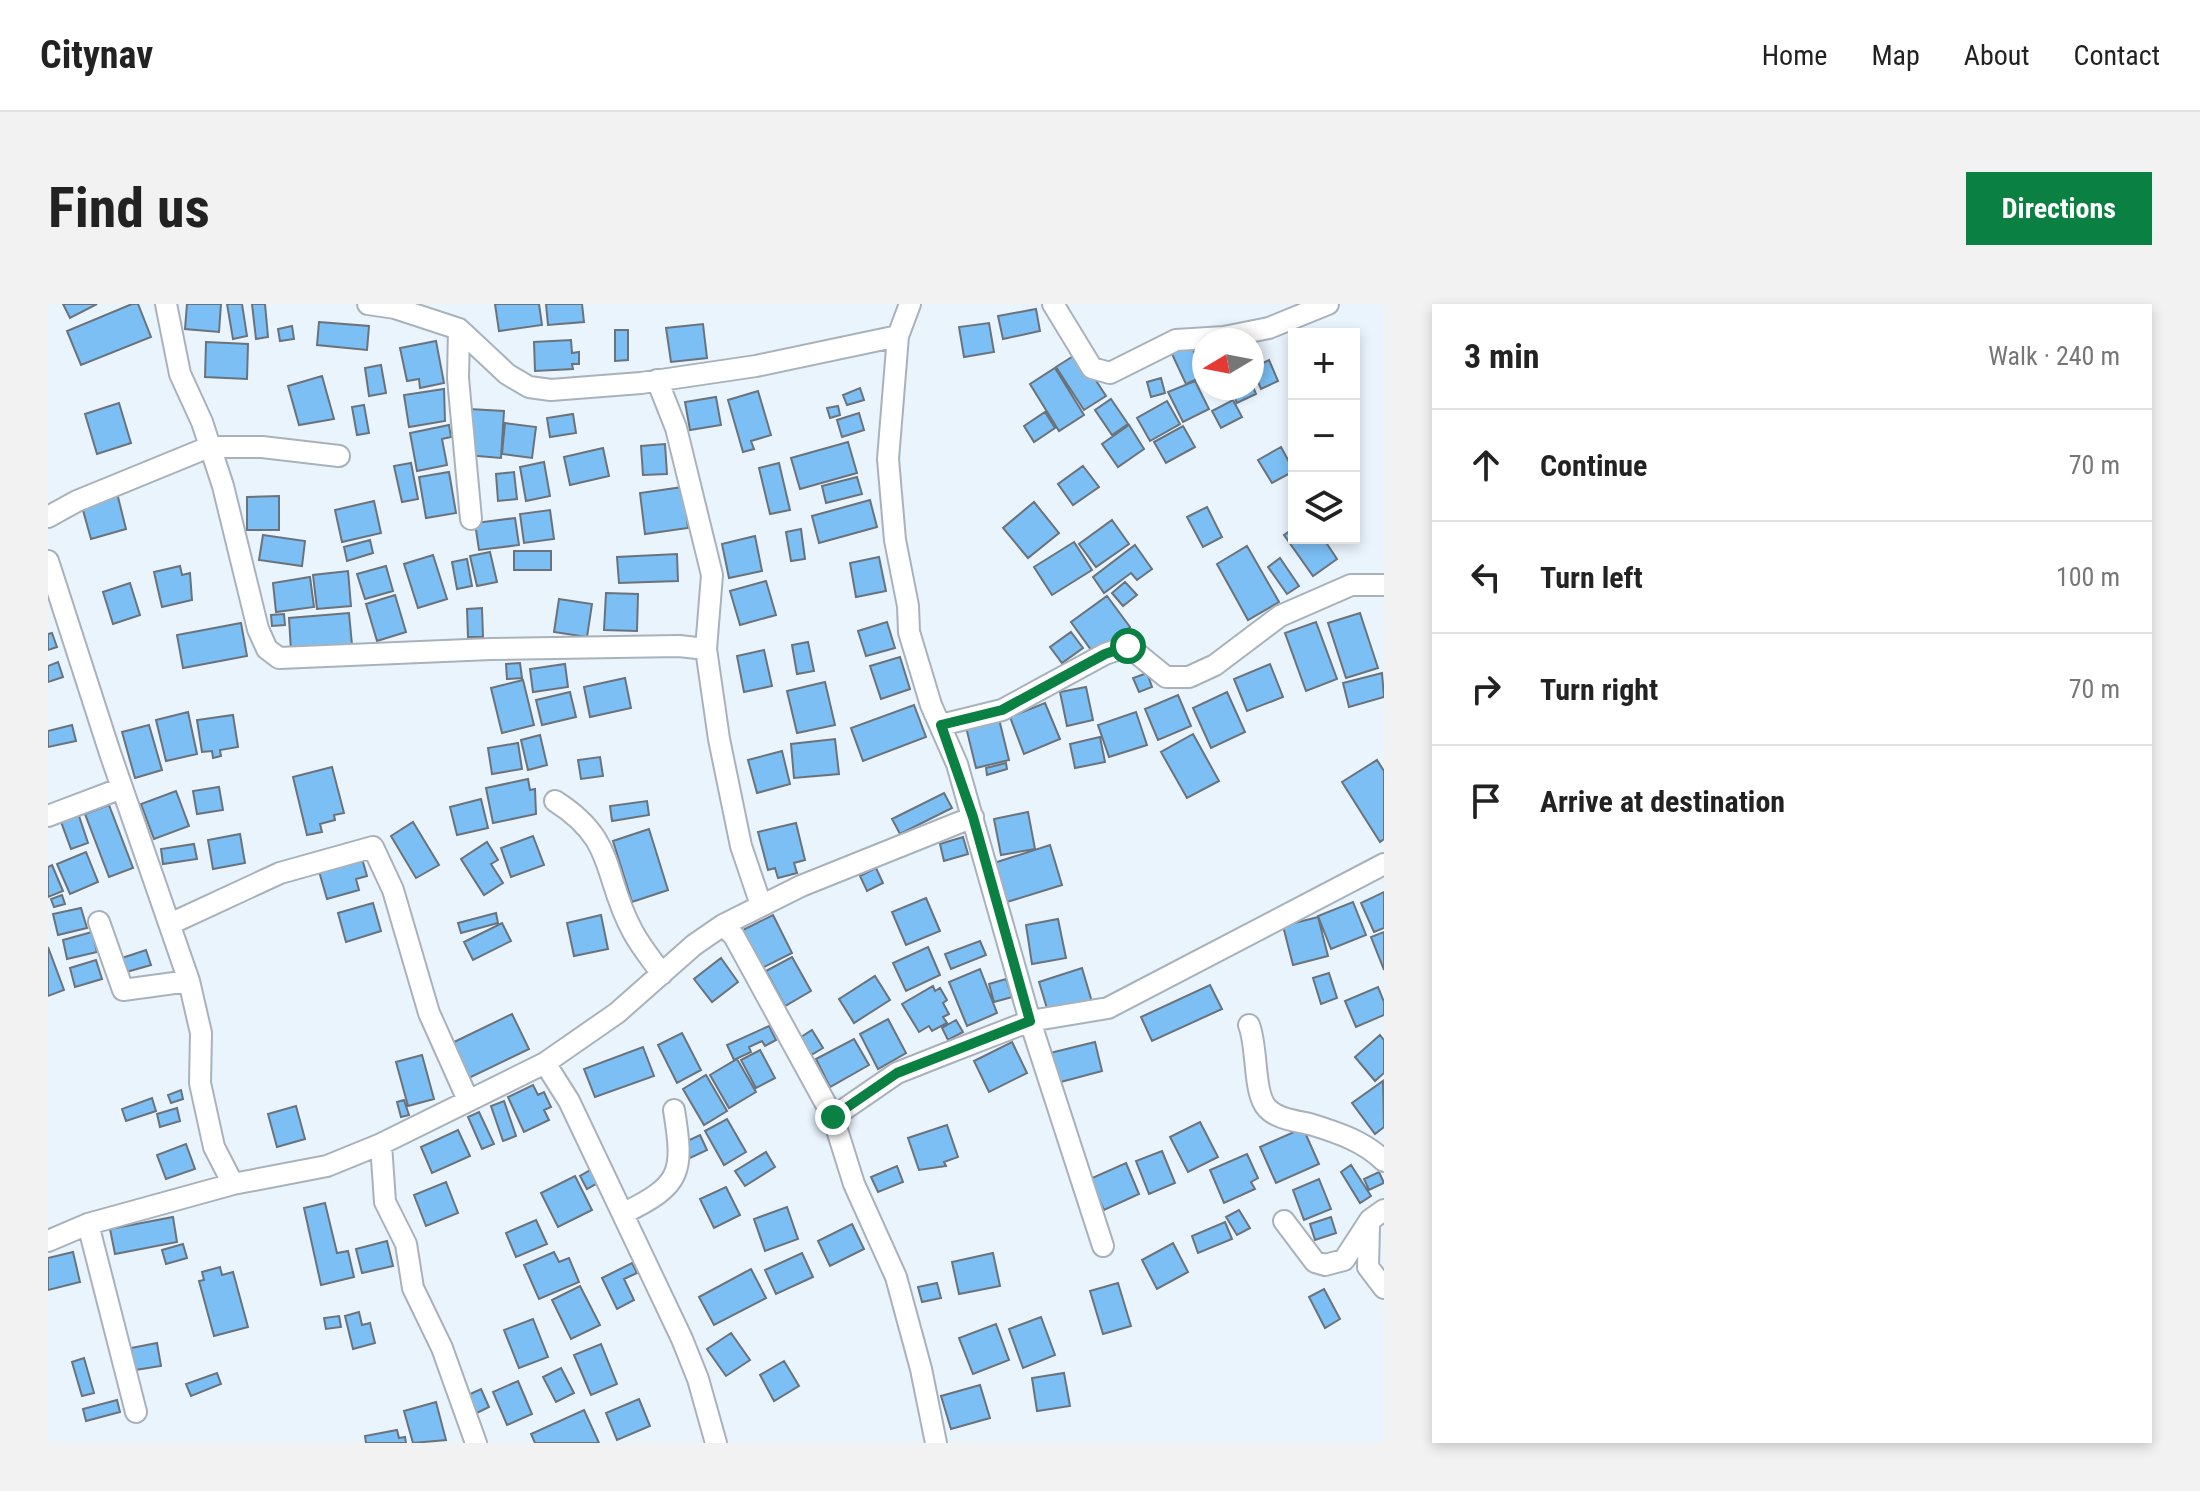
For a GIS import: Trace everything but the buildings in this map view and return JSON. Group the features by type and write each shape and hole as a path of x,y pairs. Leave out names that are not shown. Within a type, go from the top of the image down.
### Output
{"street":[{"path":"166,304 180,374 202,422 223,486 258,629 267,649 279,658 491,649 679,646 706,649"},
{"path":"374,304 459,329 507,374 529,387 565,389 657,380 756,366 898,336"},
{"path":"910,304 898,336 892,392 890,501 908,606 909,632 931,705 973,817 1030,1021 1103,1246"},
{"path":"1053,304 1092,368 1110,373 1176,340 1224,337 1269,328 1328,304"},
{"path":"459,329 458,378 471,519"},
{"path":"657,380 676,428 712,575 706,649 741,846 761,905"},
{"path":"48,517 77,501 209,447 262,447 339,456"},
{"path":"48,561 189,981 201,1033 200,1083 214,1147 233,1184"},
{"path":"941,725 1002,710 1105,654 1128,646 1166,677 1189,677 1215,665 1280,616 1351,585 1384,585"},
{"path":"48,816 122,788"},
{"path":"555,801 582,818 599,841 632,932 662,974"},
{"path":"48,1241 88,1224 233,1184 327,1166 381,1144 545,1063 617,1013 723,925 761,905 973,817"},
{"path":"170,924 280,873 373,847 393,890 429,1013 468,1100"},
{"path":"833,1117 897,1073 1030,1021 1108,1008 1384,864"},
{"path":"99,922 123,990 189,981"},
{"path":"723,925 734,936 833,1117 854,1184 896,1277 921,1369 936,1443"},
{"path":"1249,1025 1256,1043 1259,1092 1267,1109 1368,1145 1384,1161"},
{"path":"545,1063 569,1101 688,1352 716,1443"},
{"path":"624,1213 655,1198 671,1183 681,1155 674,1110"},
{"path":"381,1144 385,1202 406,1244 413,1288 442,1348 476,1443"},
{"path":"1284,1221 1315,1262 1325,1265 1344,1260 1377,1215"},
{"path":"1377,1215 1368,1267 1384,1288"},
{"path":"88,1224 136,1412"}],"route":[{"path":"833,1117 897,1073 1030,1021 973,817 941,725 1002,710 1105,654 1128,646"}]}
